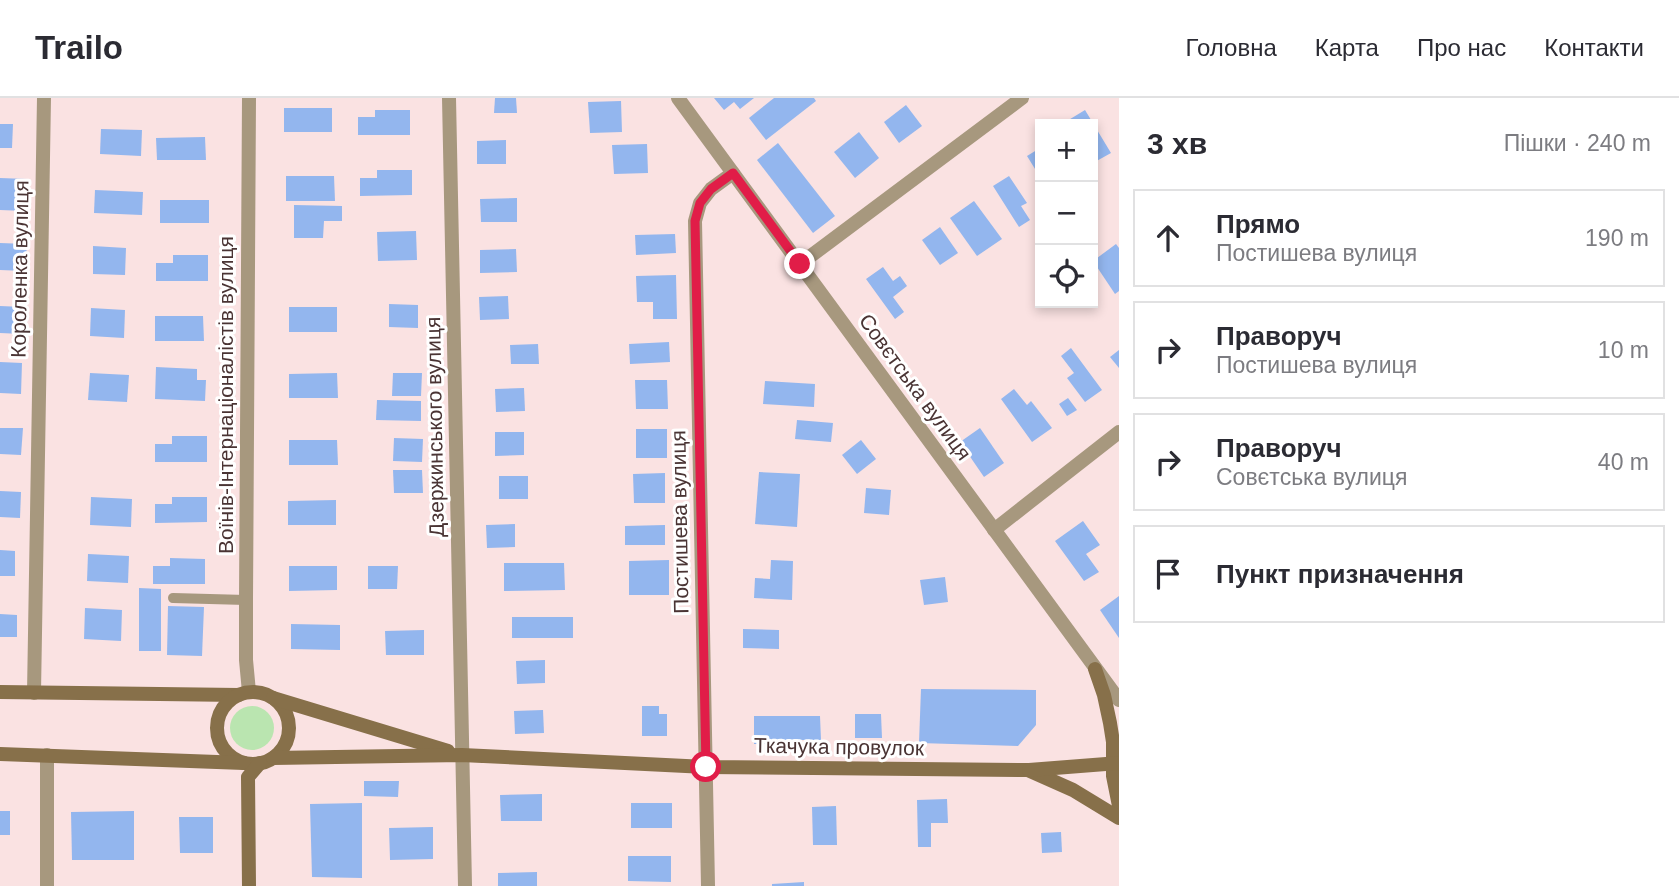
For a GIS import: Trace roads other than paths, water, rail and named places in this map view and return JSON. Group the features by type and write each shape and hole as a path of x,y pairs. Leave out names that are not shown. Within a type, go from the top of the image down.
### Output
{"street":[{"name":"Короленка вулиця","path":"34,693 44,98"},
{"name":"Воїнів-Інтернаціоналістів вулиця","path":"244,694 249,98"},
{"name":"Дзержинського вулиця","path":"449,98 465,886"},
{"name":"Совєтська вулиця","path":"678,98 1119,700"},
{"path":"800,264 1022,98"},
{"name":"Постишева вулиця","path":"708,886 695,221 700,203 711,189 733,173"},
{"path":"994,530 1119,432"},
{"path":"1095,669 1111,723 1116,763 1115,789 1119,806"},
{"path":"0,692 261,693 462,755"},
{"path":"244,694 229,701 222,709 217,731 219,742 225,751 244,763"},
{"path":"249,886 248,777 282,750 289,727 287,716 272,698"},
{"path":"0,754 244,763 462,755"},
{"path":"47,755 47,886"},
{"name":"Ткачука провулок","path":"462,755 706,767 1028,770 1073,790 1119,818"},
{"path":"1028,770 1116,763"}],"lane":[{"path":"173,598 246,600"}]}
